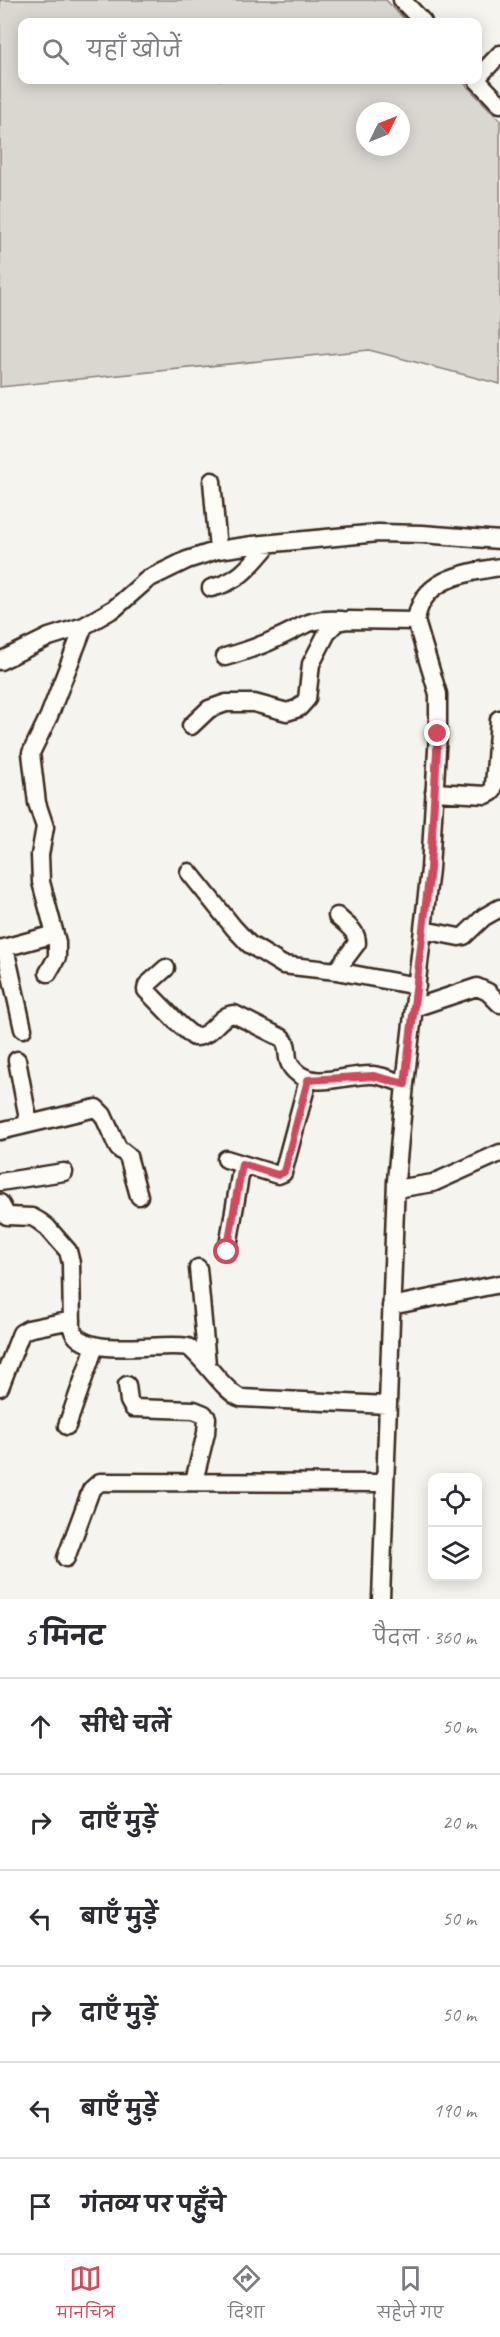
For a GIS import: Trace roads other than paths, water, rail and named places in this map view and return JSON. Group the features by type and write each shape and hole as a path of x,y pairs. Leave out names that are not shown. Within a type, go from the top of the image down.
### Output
{"street":[{"path":"402,0 419,18"},
{"path":"482,73 500,54"},
{"path":"482,84 500,104"},
{"path":"212,481 218,550"},
{"path":"0,661 49,638 84,626 115,608 148,579 187,560 218,550 378,533 500,540"},
{"path":"211,588 224,585 239,577 269,544"},
{"path":"381,1599 396,1189 405,1084 430,869 438,694 416,621 417,610 426,594 444,580 500,567"},
{"path":"225,657 271,641 305,623 322,620 416,621"},
{"path":"191,726 209,710 235,702 254,703 287,712 299,708 308,699 311,663 328,630 342,620"},
{"path":"48,973 57,957 55,934 41,882 40,855 45,827 36,802 31,753 49,716 84,626"},
{"path":"434,792 486,795 492,792 499,719"},
{"path":"189,872 234,928 249,944 267,957 295,968 336,971 417,986"},
{"path":"423,930 459,937 500,908"},
{"path":"336,971 357,943 354,931 337,916"},
{"path":"23,1029 2,949 55,934"},
{"path":"166,968 147,985 146,990 189,1034 201,1037 227,1015 234,1014 282,1038 286,1043 289,1064 308,1080 373,1076 405,1084"},
{"path":"414,1008 477,987 488,992 500,1004"},
{"path":"17,1060 29,1124"},
{"path":"227,1252 234,1161 278,1175 284,1172 308,1080"},
{"path":"0,1131 96,1108 103,1115 115,1144 128,1156 139,1196"},
{"path":"396,1189 433,1183 500,1153"},
{"path":"0,1182 64,1172"},
{"path":"0,1203 7,1216 32,1218 39,1221 68,1251 71,1263 72,1332 76,1339 95,1346 181,1345 194,1351 234,1396 241,1398 387,1405"},
{"path":"198,1268 207,1364"},
{"path":"391,1306 500,1284"},
{"path":"0,1387 17,1338 21,1333 28,1329 72,1320"},
{"path":"67,1426 95,1346"},
{"path":"128,1385 129,1401 133,1408 194,1410 204,1414 207,1418 206,1433 194,1482"},
{"path":"66,1558 91,1490 97,1483 106,1480 385,1483"}]}
